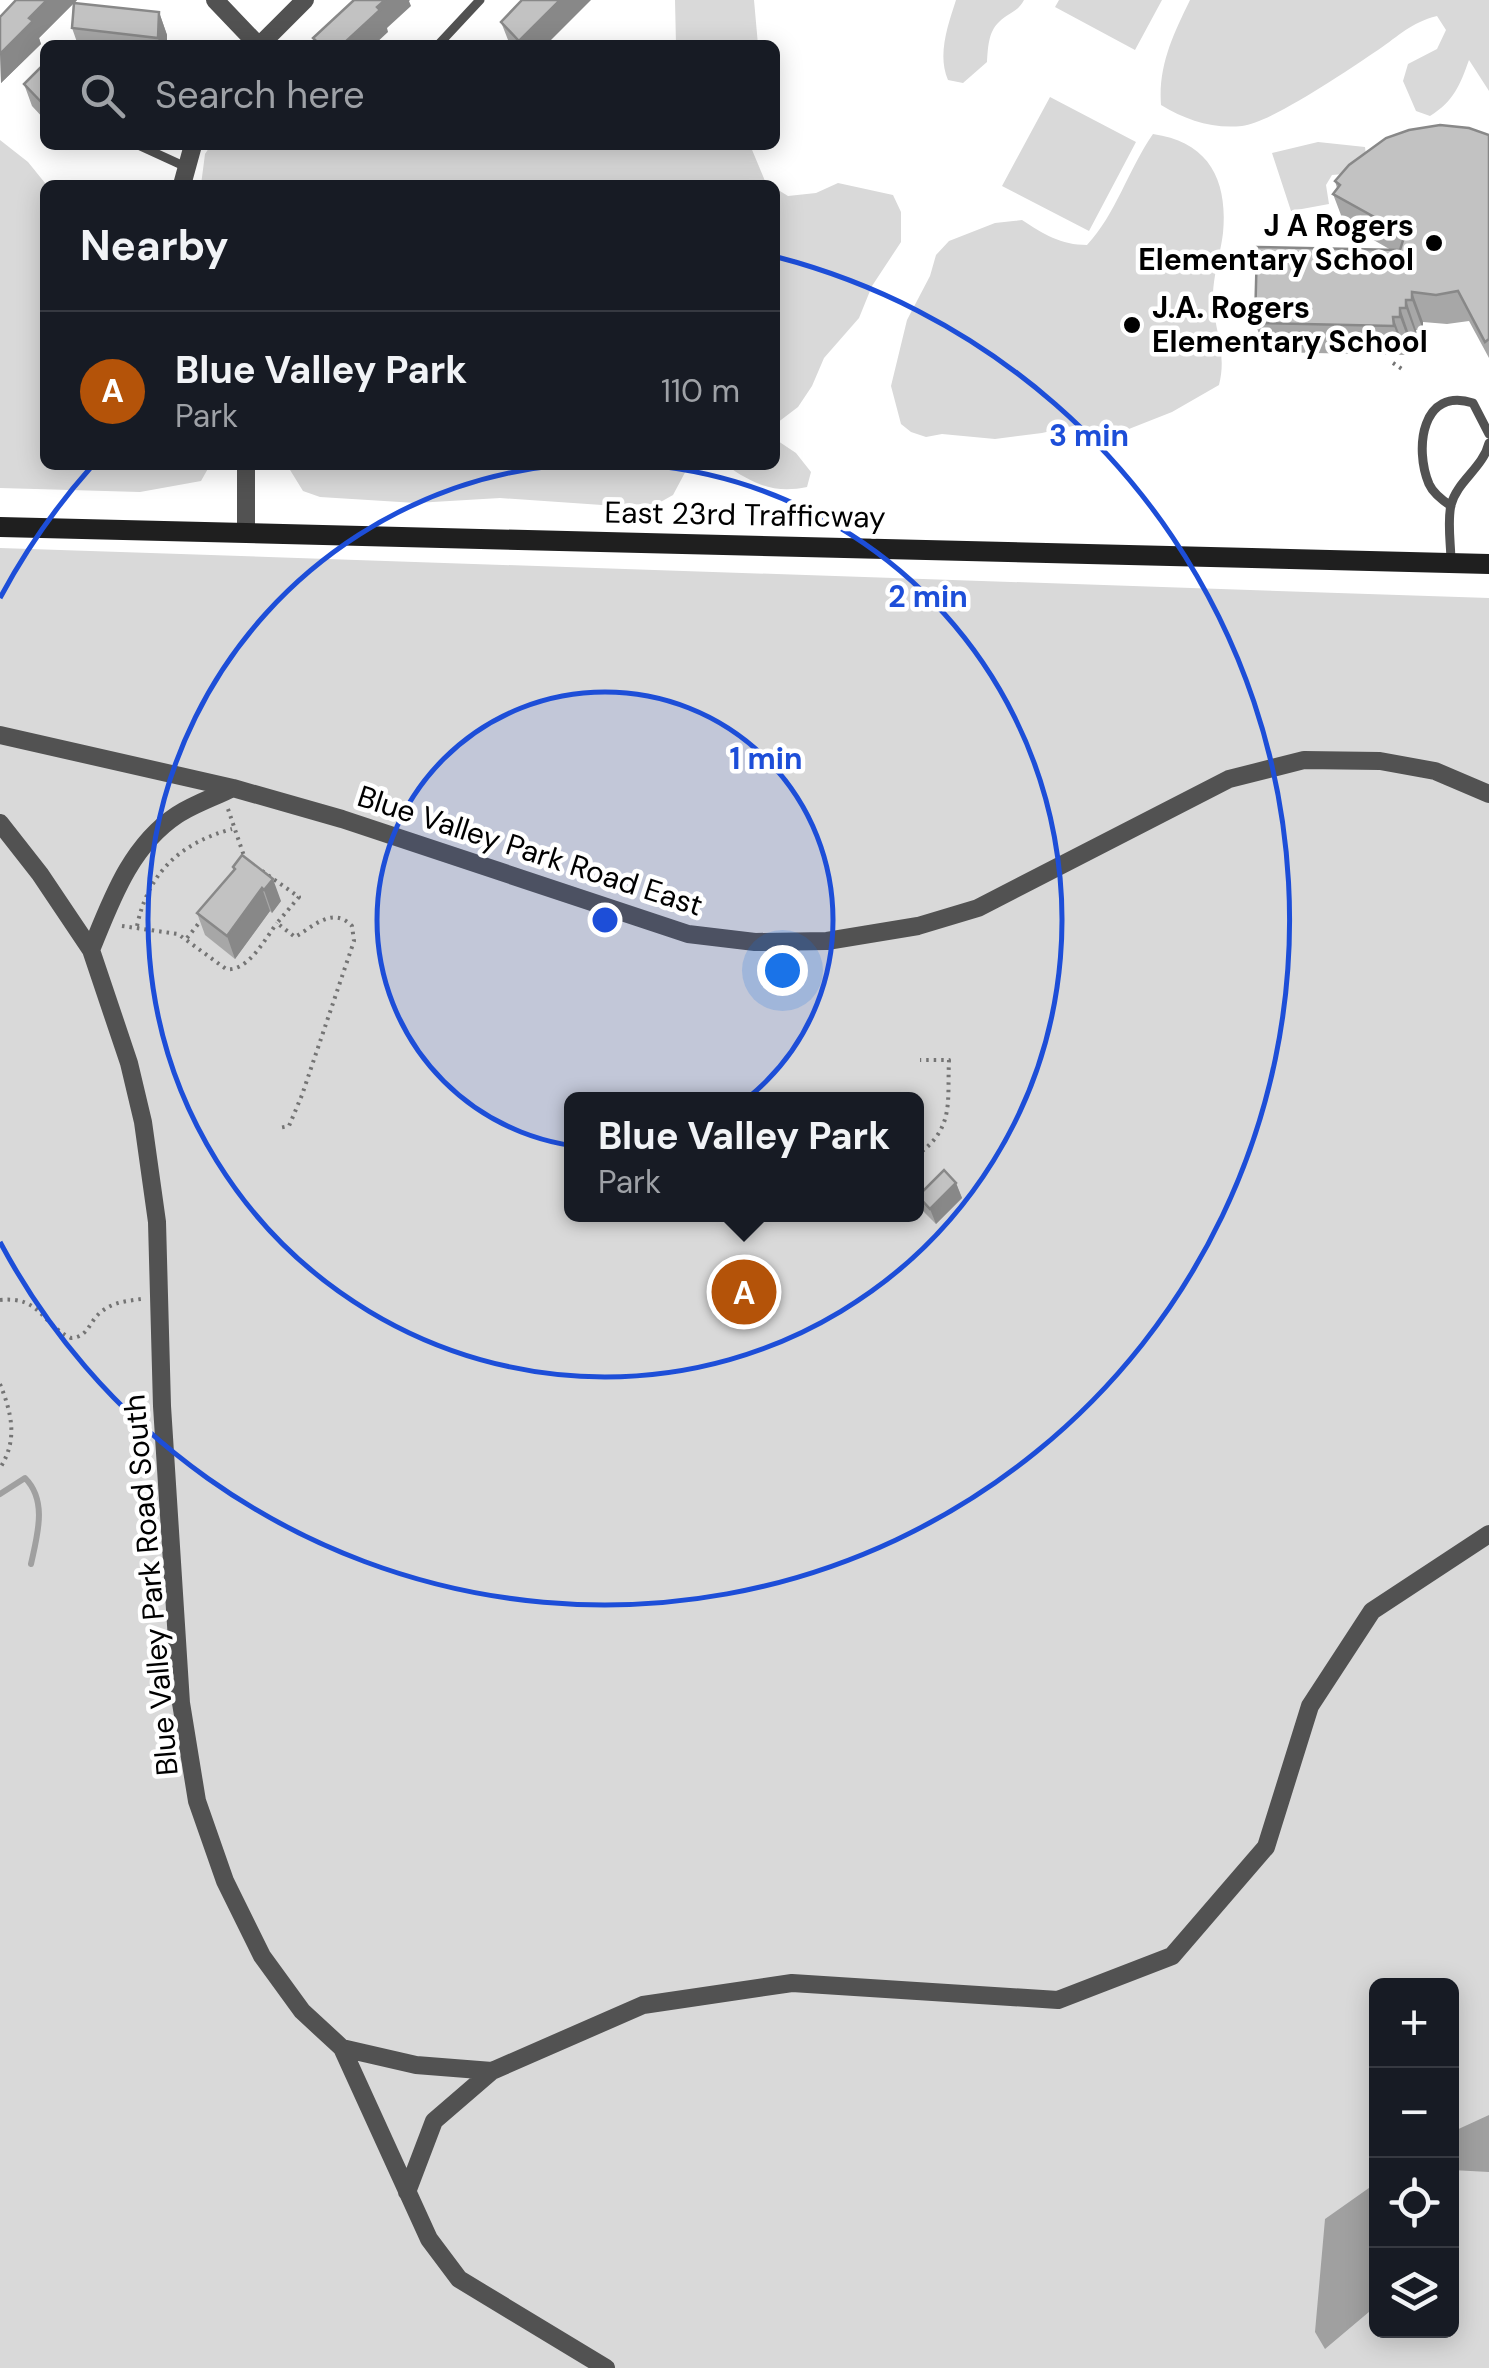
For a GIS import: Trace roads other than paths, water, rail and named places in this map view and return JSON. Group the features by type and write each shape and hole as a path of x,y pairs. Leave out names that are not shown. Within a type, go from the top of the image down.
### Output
{"main road":[{"name":"East 23rd Trafficway","path":"0,526 1489,564"}],"street":[{"path":"214,0 254,40"},
{"path":"264,40 305,0"},
{"path":"184,176 192,150"},
{"path":"246,470 246,533"},
{"name":"Blue Valley Park Road East","path":"0,735 342,819 688,934 755,942 827,941 918,926 978,908 1229,779 1304,760 1380,762 1435,771 1489,794"},
{"path":"91,950 131,862 154,832 178,814 227,791"},
{"name":"Blue Valley Park Road South","path":"0,822 91,950 129,1063 143,1122 156,1222 162,1406 182,1703 197,1801 225,1881 262,1956 302,2011 342,2048 429,2239 458,2279 606,2368"},
{"path":"407,2192 434,2121 492,2070 642,2004 792,1984 1058,2000 1172,1956 1266,1848 1310,1706 1372,1611 1489,1534"},
{"path":"342,2048 416,2065 492,2070"}],"lane":[{"path":"443,40 480,0"},
{"path":"145,150 184,176"},
{"path":"1451,506 1430,488 1425,470 1424,425 1430,412 1445,401 1458,398 1473,403 1489,434"},
{"path":"1452,562 1451,506 1486,456 1489,444"}],"waterway":[{"path":"0,1494 25,1478 32,1487 39,1519 31,1564"}],"place":[{"name":"J A Rogers Elementary School","path":"1434,243"},
{"name":"J.A. Rogers Elementary School","path":"1132,325"},
{"name":"Blue Valley Park","path":"744,1292"}]}
